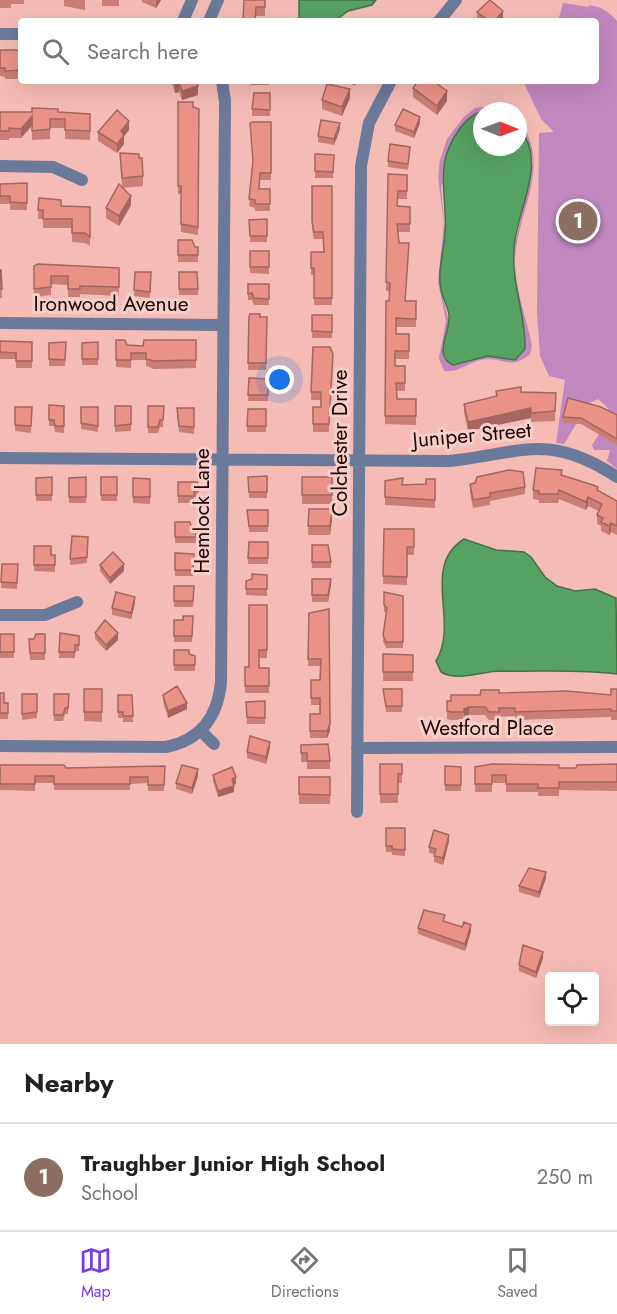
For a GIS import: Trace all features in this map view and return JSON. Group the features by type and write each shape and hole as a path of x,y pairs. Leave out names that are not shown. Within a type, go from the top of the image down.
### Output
{"street":[{"path":"184,18 192,0"},
{"path":"210,18 218,0"},
{"path":"441,18 456,0"},
{"path":"0,34 18,34"},
{"name":"Hemlock Lane","path":"201,731 214,713 220,688 225,101 222,84"},
{"name":"Colchester Drive","path":"357,812 362,166 369,123 389,84"},
{"path":"0,166 53,167 82,180"},
{"name":"Ironwood Avenue","path":"0,323 222,325"},
{"name":"Juniper Street","path":"0,458 449,461 512,449 537,448 584,458 617,477"},
{"path":"0,615 45,615 77,602"},
{"path":"0,746 166,747 183,743 201,731 214,744"},
{"name":"Westford Place","path":"357,748 617,747"}],"shaded area":[{"path":"299,0 376,0 372,5 348,11 339,18 299,18"},
{"path":"563,3 598,7 617,21 617,469 607,461 610,450 594,450 592,445 610,417 608,408 598,399 589,403 564,444 556,443 565,380 549,376 540,356 537,313 539,133 554,132 541,119 524,84 599,84 599,18 559,18"},
{"path":"473,110 473,126 441,186 445,232 440,288 449,321 442,348 469,360 488,356 519,357 525,349 516,293 515,271 532,346 530,354 517,362 488,359 476,361 453,371 444,371 439,358 446,321 438,282 444,223 438,177 440,160 447,139 464,117"},
{"path":"472,116 473,156 527,156 527,140 531,155 529,186 514,248 515,274 525,349 515,360 488,356 453,365 447,361 443,349 449,315 440,282 445,234 443,179 444,166 452,141"},
{"path":"527,134 533,153 533,161 527,144"},
{"path":"533,161 531,188 517,241 515,271 514,249"},
{"path":"464,539 496,550 524,552 531,557 545,577 557,586 575,591 595,589 616,598 617,674 573,671 493,671 455,676 441,672 436,661 442,646 444,629 442,580 444,564 451,551"}],"building":[{"path":"244,0 265,0 265,7 256,7 255,18 243,18"},
{"path":"490,0 503,11 497,18 485,18 477,12"},
{"path":"0,50 18,50 18,70 5,71 5,68 0,68"},
{"path":"179,84 197,84 198,86 182,91"},
{"path":"327,84 350,89 342,107 322,100"},
{"path":"416,84 437,84 447,91 437,106 413,88"},
{"path":"254,93 270,93 270,110 252,109"},
{"path":"178,102 193,102 193,107 199,109 198,227 181,224 181,186 178,186"},
{"path":"32,108 90,114 90,131 65,130 65,119 50,119 50,129 32,131 32,116 21,129 9,128 9,131 0,131 0,112 32,112"},
{"path":"403,109 420,117 414,132 395,125"},
{"path":"117,110 129,121 121,131 124,135 117,144 98,132"},
{"path":"321,120 340,123 334,139 318,136"},
{"path":"271,122 271,173 260,173 259,189 270,189 270,204 255,204 255,200 249,199 253,161 250,123"},
{"path":"390,144 410,147 408,164 388,161"},
{"path":"120,153 139,154 139,158 142,158 143,176 122,178"},
{"path":"315,154 334,155 333,172 315,171"},
{"path":"388,174 407,175 407,191 398,191 397,206 410,207 410,224 397,224 399,243 409,243 405,301 416,301 416,319 396,318 396,334 409,334 409,351 395,351 395,366 405,366 405,383 396,383 397,399 416,399 416,416 385,416 386,301 389,301 390,283 386,282"},
{"path":"27,183 27,203 10,202 10,196 0,196 0,184"},
{"path":"119,184 131,196 119,216 106,208"},
{"path":"312,186 332,186 332,298 314,298 314,268 311,268 311,252 324,252 323,232 314,232 312,222"},
{"path":"39,198 61,200 61,206 90,207 90,237 85,233 72,233 72,219 43,219 43,210 38,210"},
{"path":"267,219 267,236 250,236 249,220"},
{"path":"178,240 192,240 195,247 198,247 198,255 178,255"},
{"path":"250,251 269,251 269,267 250,267"},
{"path":"38,264 119,268 119,287 80,286 80,289 68,289 68,276 51,276 51,287 34,289 34,266"},
{"path":"1,270 2,289 0,289"},
{"path":"135,272 151,272 150,292 134,290"},
{"path":"179,272 197,272 198,289 179,289"},
{"path":"248,284 269,284 269,299 254,298 252,293 248,294"},
{"path":"250,314 267,317 266,363 248,363"},
{"path":"312,315 332,315 332,332 312,331"},
{"path":"116,340 125,340 127,345 143,346 144,340 196,340 196,360 154,361 146,359 146,353 131,353 131,360 116,360"},
{"path":"0,341 32,342 32,361 16,361 16,353 0,352"},
{"path":"66,342 65,360 49,359 49,343"},
{"path":"98,342 98,359 82,359 82,343"},
{"path":"313,347 330,347 333,354 329,424 313,424 313,407 321,407 321,392 311,392"},
{"path":"249,378 268,379 268,395 248,395"},
{"path":"521,387 521,392 556,393 555,411 531,413 531,408 468,422 464,404 497,396 496,391"},
{"path":"568,398 601,407 617,415 617,439 581,418 563,417"},
{"path":"49,405 64,406 64,426 55,426 54,420 49,420"},
{"path":"115,406 131,406 131,424 115,426"},
{"path":"148,406 164,406 163,420 160,420 158,427 148,427"},
{"path":"15,407 32,407 31,426 15,425"},
{"path":"81,407 98,407 98,426 81,423"},
{"path":"177,408 194,408 194,427 179,426"},
{"path":"248,409 266,409 266,426 247,426"},
{"path":"536,468 562,470 561,475 598,487 597,490 617,501 617,526 611,523 609,526 601,522 603,518 597,515 602,504 588,497 586,502 559,490 558,494 539,494 539,491 533,490"},
{"path":"509,470 523,472 525,487 490,493 490,497 473,500 470,484 475,483 477,477"},
{"path":"267,476 267,492 249,492 248,477"},
{"path":"52,477 52,495 36,495 36,478"},
{"path":"86,477 86,497 69,497 69,478"},
{"path":"101,477 117,477 117,495 101,495"},
{"path":"302,477 332,477 332,495 302,495"},
{"path":"133,478 150,479 150,497 133,497"},
{"path":"403,478 402,485 426,484 426,479 435,479 435,500 385,497 385,481"},
{"path":"178,482 198,482 198,491 194,491 194,496 178,496"},
{"path":"309,509 332,509 330,526 308,526"},
{"path":"247,510 268,510 268,526 249,526"},
{"path":"175,522 190,522 192,529 196,529 196,537 175,537"},
{"path":"384,529 414,529 414,547 407,547 407,577 383,576"},
{"path":"72,536 88,537 87,557 70,559"},
{"path":"249,542 268,542 268,558 248,558"},
{"path":"312,545 328,545 331,562 312,562"},
{"path":"34,546 51,546 51,555 55,555 55,565 34,565"},
{"path":"113,552 124,564 110,578 100,565"},
{"path":"175,553 194,554 193,570 175,570"},
{"path":"2,564 18,564 17,583 1,582"},
{"path":"252,574 267,575 267,589 246,589 246,581 252,579"},
{"path":"312,579 331,579 328,595 312,595"},
{"path":"174,586 194,586 193,601 174,601"},
{"path":"116,592 135,597 131,613 112,608"},
{"path":"384,592 403,596 403,642 386,642 383,635 387,608 384,605"},
{"path":"249,605 267,605 267,650 259,650 259,668 269,668 269,686 245,686 245,667 249,667"},
{"path":"329,609 330,724 327,731 310,731 310,714 320,714 320,698 311,698 311,680 320,680 321,659 308,659 309,613"},
{"path":"183,616 193,616 192,636 174,636 174,620 183,620"},
{"path":"105,620 118,633 106,645 95,633"},
{"path":"60,633 79,636 79,645 75,645 75,652 59,652"},
{"path":"0,634 14,634 14,652 0,652"},
{"path":"36,634 45,634 45,653 30,653 29,639 34,639"},
{"path":"174,650 189,650 189,654 195,656 195,665 174,665"},
{"path":"383,654 413,655 413,672 383,672"},
{"path":"177,686 187,703 168,711 163,695"},
{"path":"84,689 102,689 102,712 84,712"},
{"path":"383,689 402,689 402,706 386,706"},
{"path":"611,689 617,689 617,711 611,711 611,709 515,712 515,708 499,708 499,712 489,712 485,707 469,707 464,709 464,712 447,711 447,701 451,701 451,695 480,695 481,690 499,690 499,693 566,691 611,695"},
{"path":"0,693 4,693 4,703 8,703 8,713 0,713"},
{"path":"22,694 37,694 37,712 22,714"},
{"path":"54,694 69,694 68,708 65,708 63,715 54,715"},
{"path":"118,695 132,695 133,716 123,716 123,712 118,712"},
{"path":"265,701 265,718 247,717 246,702"},
{"path":"250,736 270,742 266,757 247,752"},
{"path":"328,744 330,761 307,761 307,753 301,753 301,745"},
{"path":"380,764 402,764 402,774 398,774 398,794 380,794"},
{"path":"492,764 559,765 559,768 576,768 577,765 617,764 617,782 559,782 559,788 538,788 538,784 506,784 506,775 492,775 492,784 475,784 475,767"},
{"path":"0,765 64,765 66,768 165,766 164,785 148,785 148,777 130,777 130,784 54,784 54,776 35,776 35,784 0,784"},
{"path":"182,765 198,769 192,788 176,783"},
{"path":"445,766 461,767 461,785 445,785"},
{"path":"232,767 236,777 232,779 234,786 218,791 213,775"},
{"path":"299,777 330,777 330,795 299,794"},
{"path":"386,828 405,828 405,850 386,846"},
{"path":"434,830 449,835 443,858 434,856 436,849 429,847"},
{"path":"529,868 546,872 539,892 519,886"},
{"path":"424,910 445,915 443,921 462,927 464,922 471,925 465,944 418,928"},
{"path":"523,945 543,952 536,972 519,965"}],"place":[{"name":"Traughber Junior High School","path":"578,221"}]}
